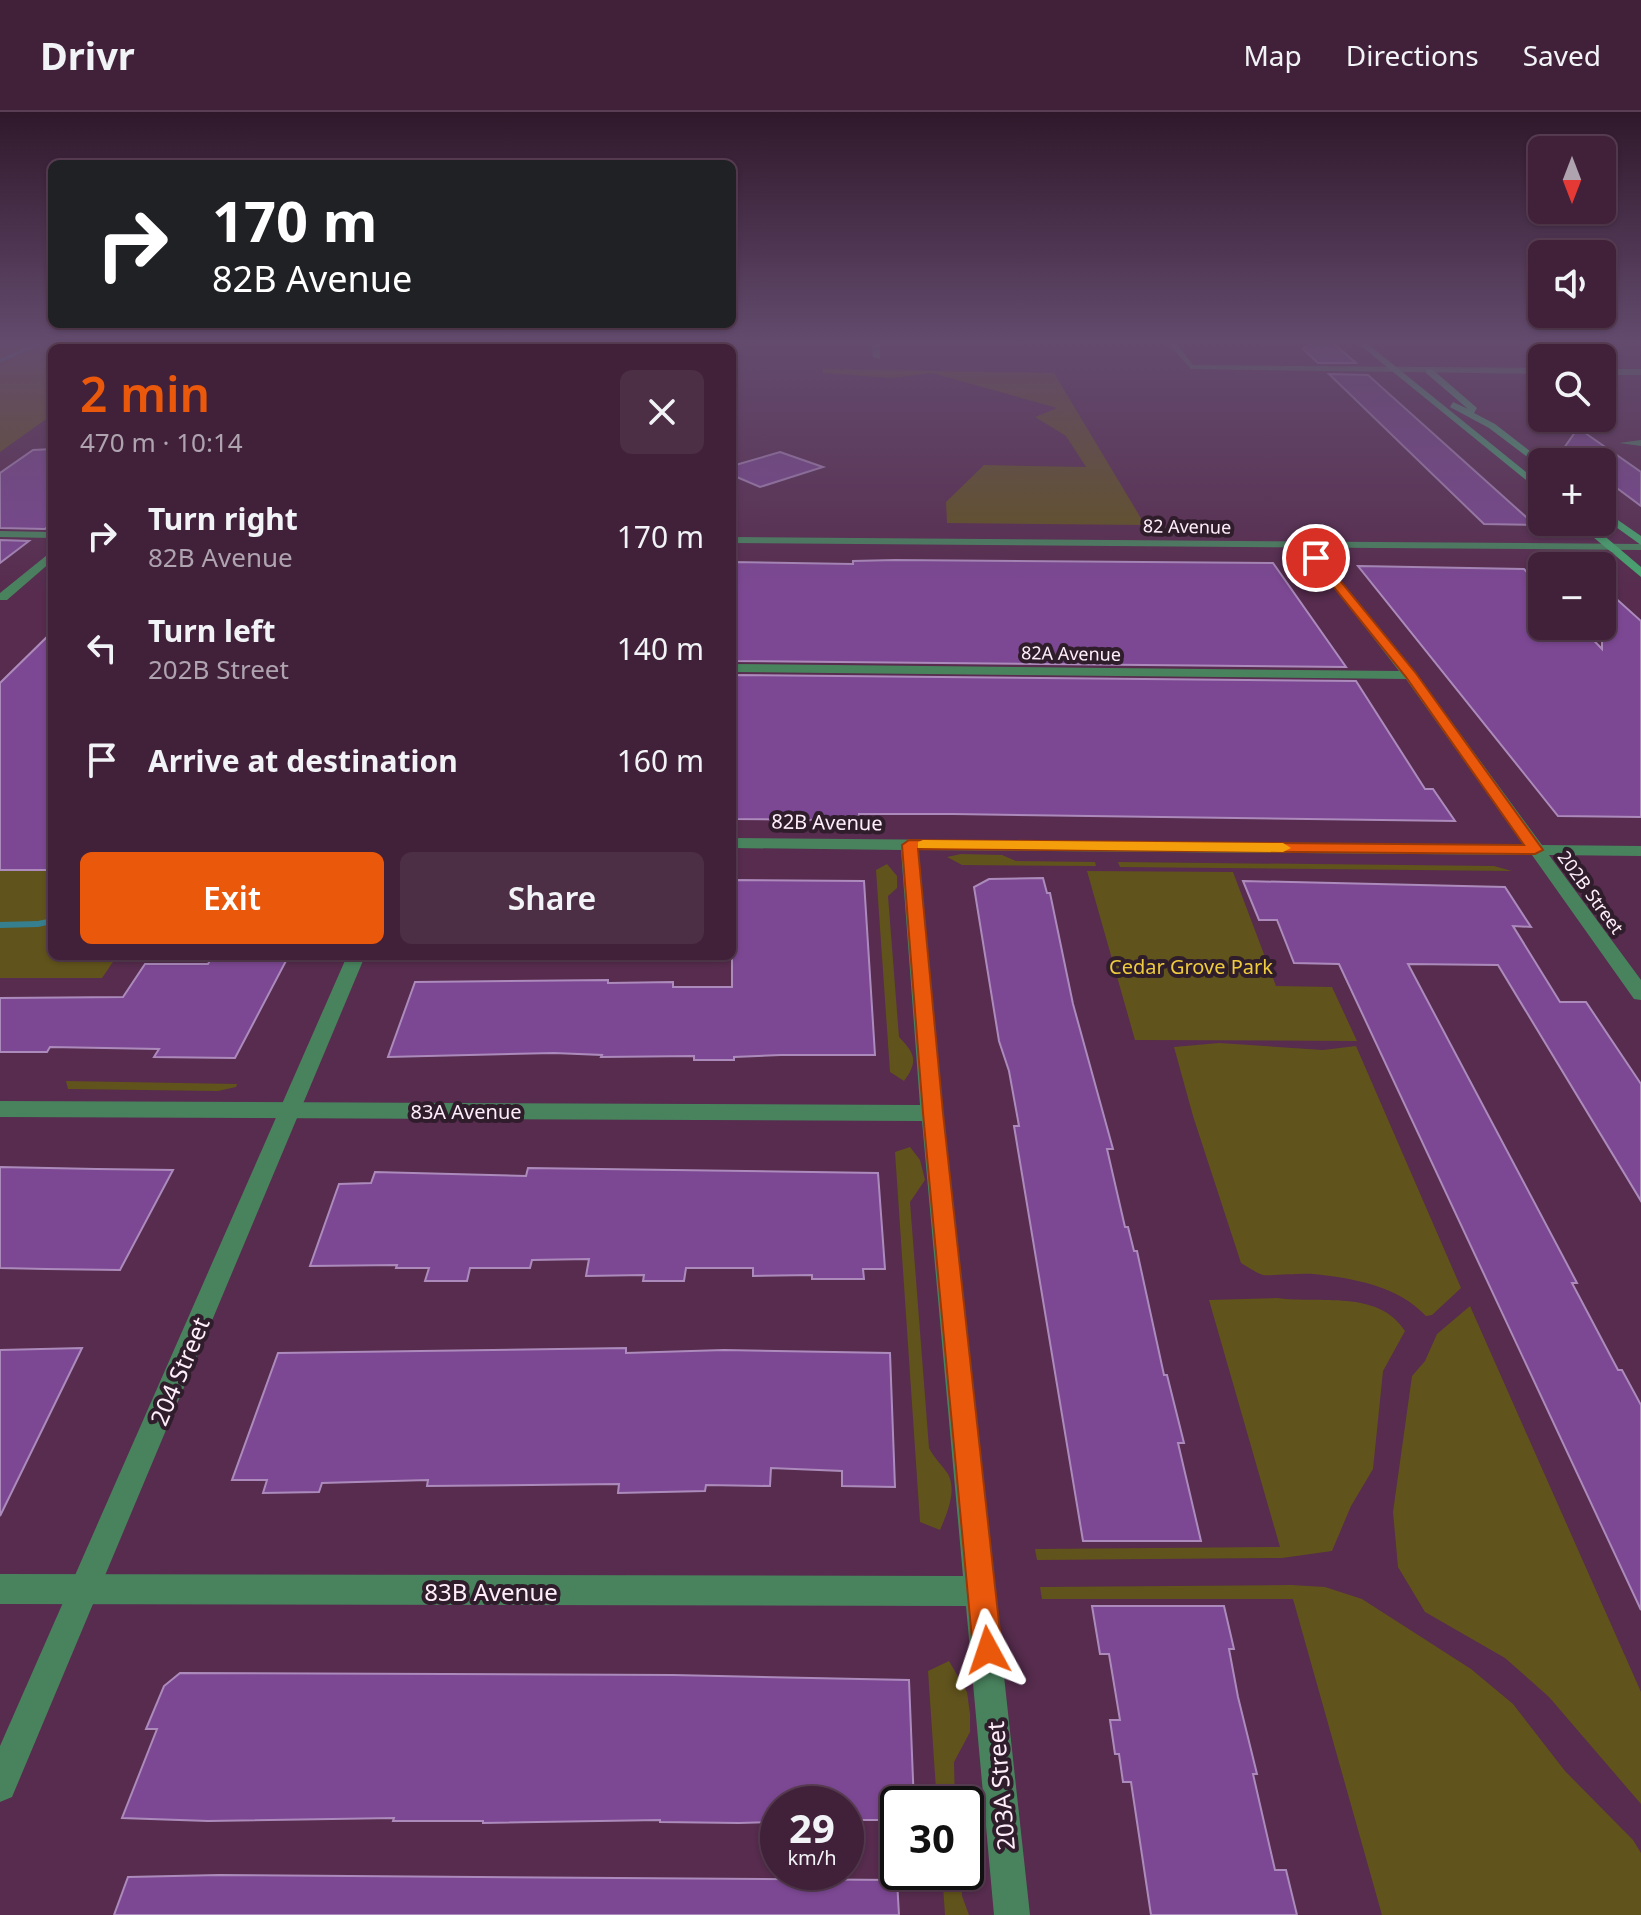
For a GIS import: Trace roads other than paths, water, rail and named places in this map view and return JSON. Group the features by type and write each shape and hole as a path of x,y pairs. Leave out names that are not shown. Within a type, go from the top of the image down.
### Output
{"main road":[{"path":"1463,425 1528,479"},
{"path":"1492,426 1528,454"},
{"path":"1616,524 1641,545"},
{"path":"1598,536 1641,573"}],"street":[{"path":"1624,443 1641,443"},
{"path":"0,534 48,535"},
{"name":"82 Avenue","path":"736,540 1641,545"},
{"name":"202B Street","path":"1307,545 1353,607 1410,675 1641,994"},
{"path":"3,597 48,558"},
{"name":"82A Avenue","path":"736,668 1410,675"},
{"name":"82B Avenue","path":"736,843 1641,851"},
{"name":"203A Street","path":"909,845 1012,1915"},
{"name":"204 Street","path":"0,1785 354,960"},
{"name":"83A Avenue","path":"0,1109 933,1113"},
{"name":"83B Avenue","path":"0,1589 982,1591"}],"waterway":[{"path":"0,925 48,922"}],"park label":[{"name":"Cedar Grove Park","path":"1191,966"}]}
